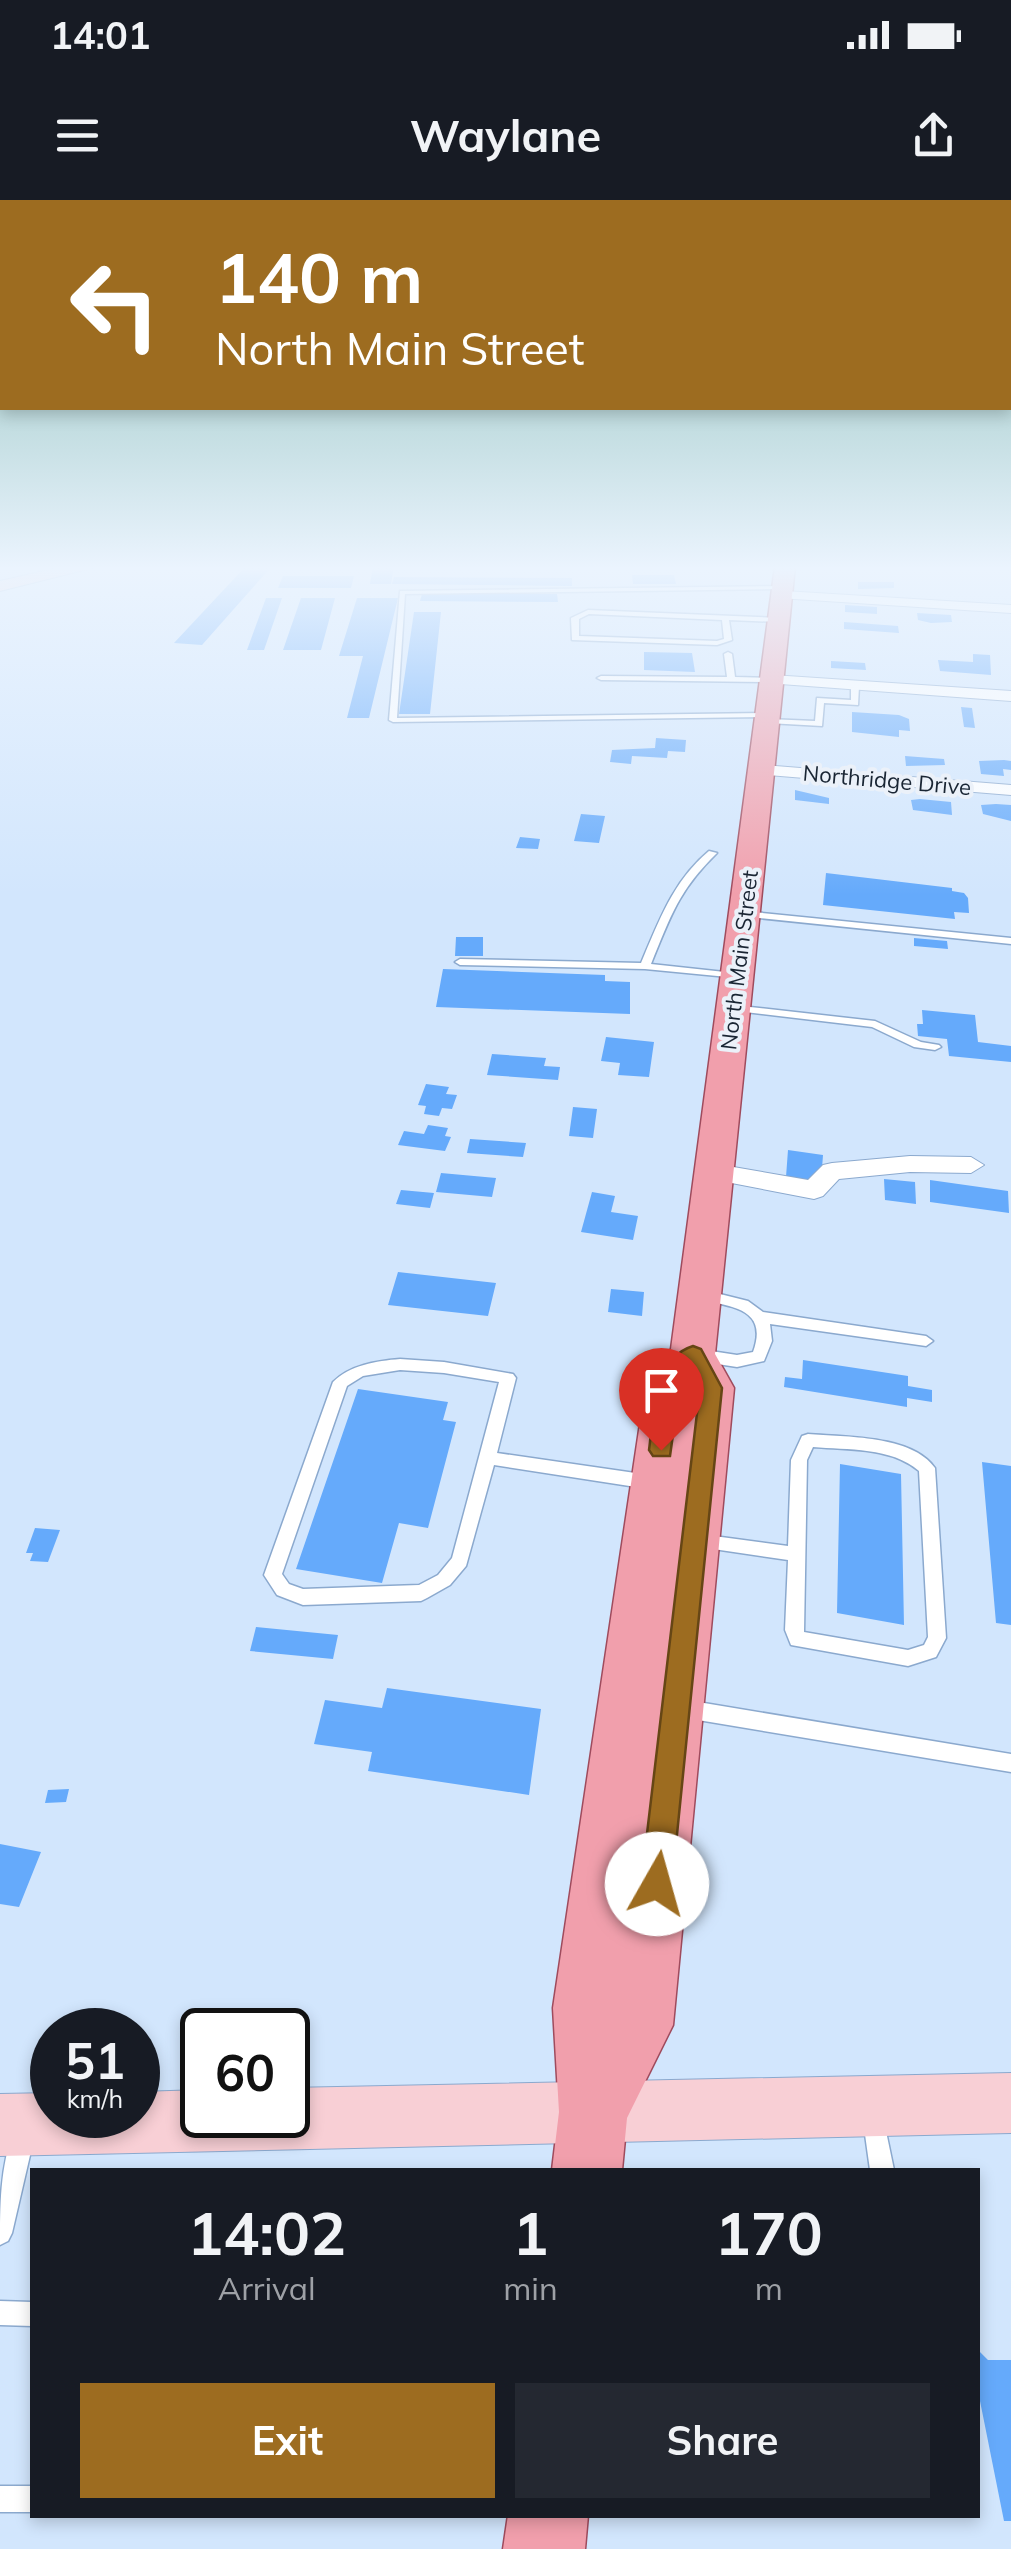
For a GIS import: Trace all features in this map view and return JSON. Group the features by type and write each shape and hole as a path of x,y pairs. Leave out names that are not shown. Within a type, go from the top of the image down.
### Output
{"main road":[{"name":"North Main Street","path":"590,2141 585,2008 669,1382 693,1354 773,676"},
{"name":"North Main Street","path":"590,2141 640,2025 711,1388 693,1354"},
{"path":"12,2125 590,2141 871,2106 1011,2103"},
{"path":"544,2549 548,2518"}],"street":[{"path":"772,680 1011,696"},
{"name":"Northridge Drive","path":"763,770 1011,790"},
{"path":"716,1172 814,1190 832,1171 910,1164 971,1164"}],"lane":[{"path":"396,676 393,720 768,718 820,724 820,700 856,703 855,686"},
{"path":"601,678 772,680"},
{"path":"646,966 681,884 695,865 712,852"},
{"path":"743,914 1011,941"},
{"path":"460,962 646,966 733,992 874,1024 918,1044 935,1047"},
{"path":"700,1294 743,1302 761,1317 926,1341"},
{"path":"693,1354 737,1361 759,1357 766,1342 761,1317"},
{"path":"380,1366 508,1378 488,1458 460,1561 444,1580 421,1593 303,1597 283,1590 273,1575 341,1382 354,1372 380,1366"},
{"path":"808,1440 897,1451 920,1459 927,1468 931,1505 938,1638 930,1651 908,1658 798,1639 794,1630 795,1554 799,1460 808,1440"},
{"path":"488,1458 658,1483"},
{"path":"695,1540 795,1554"},
{"path":"677,1707 1011,1763"},
{"path":"871,2106 882,2168"},
{"path":"0,2232 12,2125"},
{"path":"0,2313 30,2314"},
{"path":"0,2499 30,2499"}],"building":[{"path":"358,676 379,676 369,718 347,718"},
{"path":"405,676 434,676 430,714 399,714"},
{"path":"961,707 972,708 975,728 964,727"},
{"path":"852,712 899,715 909,719 910,731 899,730 899,737 852,732"},
{"path":"656,738 686,740 685,752 668,751 667,758 632,756 631,764 610,762 612,750 655,748"},
{"path":"905,756 944,759 945,765 906,766"},
{"path":"979,761 1011,761 1011,770 1003,769 1004,776 981,774"},
{"path":"795,790 829,798 829,804 795,800"},
{"path":"911,800 951,802 952,815 913,810"},
{"path":"981,805 1011,805 1011,821 983,814"},
{"path":"581,814 605,816 599,843 574,841"},
{"path":"520,837 540,839 538,849 516,848"},
{"path":"826,873 952,888 968,898 969,913 954,912 955,919 823,905"},
{"path":"456,937 483,937 483,956 455,956"},
{"path":"914,938 947,941 948,949 914,946"},
{"path":"443,969 605,975 605,981 630,982 630,1014 436,1007"},
{"path":"922,1010 975,1015 978,1042 1011,1046 1011,1062 949,1056 947,1039 918,1036 917,1024 923,1024"},
{"path":"606,1037 654,1042 649,1077 618,1075 620,1063 601,1061"},
{"path":"492,1054 546,1058 544,1066 560,1067 558,1080 487,1075"},
{"path":"426,1084 449,1087 446,1094 457,1095 452,1109 442,1108 439,1116 424,1114 426,1106 418,1105"},
{"path":"573,1107 597,1109 593,1138 569,1136"},
{"path":"428,1125 448,1128 445,1136 451,1137 445,1151 398,1145 404,1131 424,1134"},
{"path":"470,1139 526,1143 523,1157 467,1153"},
{"path":"788,1150 823,1155 821,1182 786,1177"},
{"path":"441,1173 496,1178 492,1197 436,1192"},
{"path":"884,1179 915,1182 916,1204 885,1200"},
{"path":"930,1180 1008,1191 1009,1213 930,1202"},
{"path":"401,1190 434,1193 430,1208 396,1204"},
{"path":"592,1192 615,1196 611,1212 638,1216 633,1240 581,1232"},
{"path":"398,1272 496,1283 488,1316 388,1305"},
{"path":"611,1289 644,1292 642,1316 608,1312"},
{"path":"803,1360 908,1376 908,1386 932,1390 932,1402 907,1398 907,1407 784,1387 785,1377 802,1379"},
{"path":"358,1389 448,1402 443,1420 456,1422 428,1528 399,1523 382,1583 296,1569"},
{"path":"982,1462 1011,1466 1011,1625 996,1623"},
{"path":"840,1464 901,1474 904,1625 837,1613"},
{"path":"35,1528 60,1530 48,1562 30,1561 33,1553 26,1553"},
{"path":"256,1627 338,1635 333,1659 250,1651"},
{"path":"387,1688 541,1709 529,1795 368,1771 372,1752 314,1744 325,1700 382,1708"},
{"path":"69,1789 66,1802 45,1803 48,1790"},
{"path":"0,1844 41,1852 19,1907 0,1904"},
{"path":"980,2352 988,2360 1011,2360 1011,2521 1004,2521 980,2401"}],"route":[{"path":"657,1884 711,1388 693,1354 669,1382 661,1450"}]}
